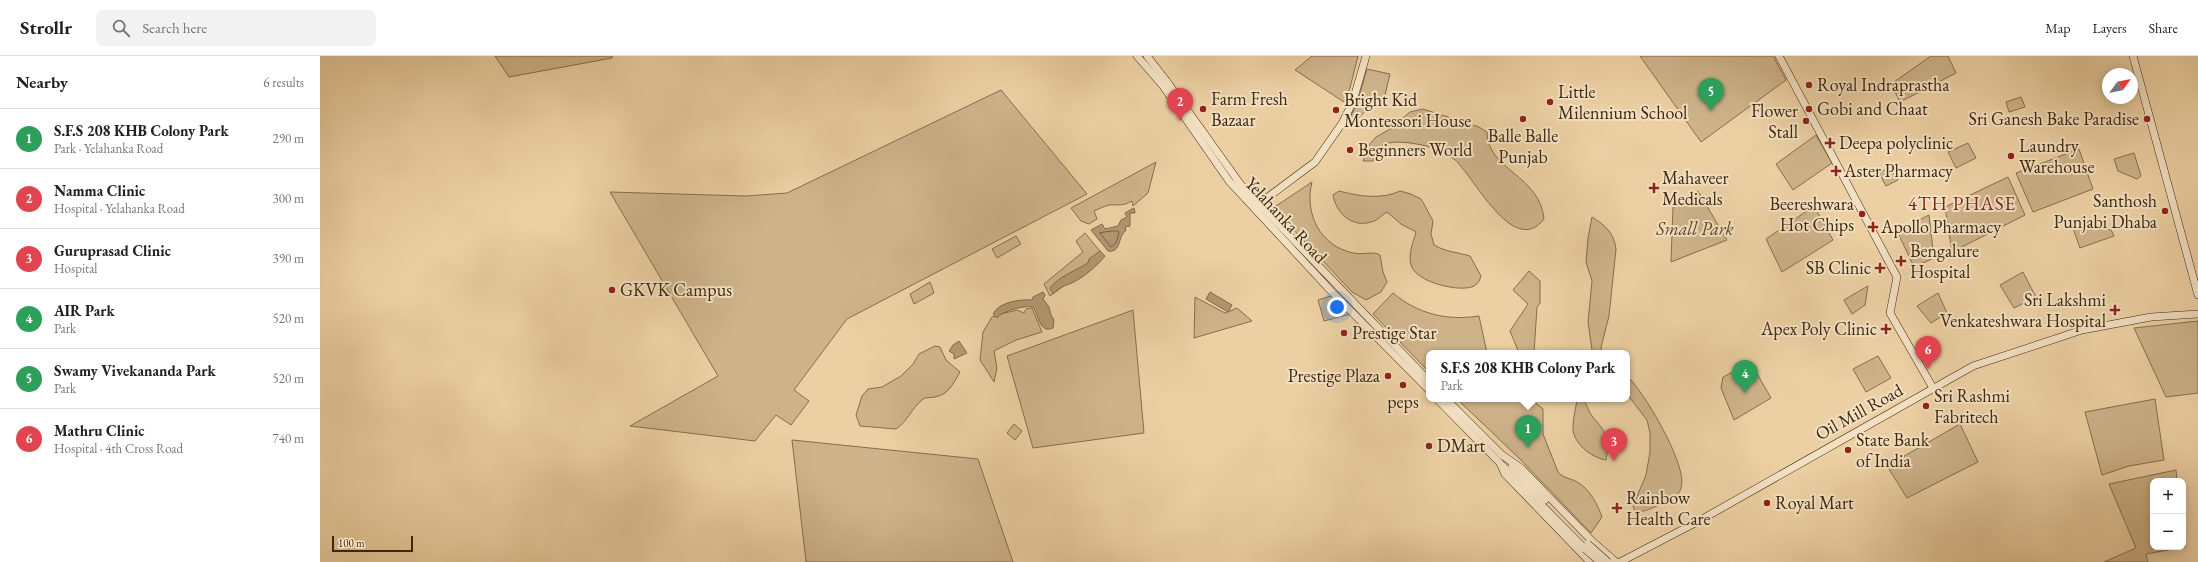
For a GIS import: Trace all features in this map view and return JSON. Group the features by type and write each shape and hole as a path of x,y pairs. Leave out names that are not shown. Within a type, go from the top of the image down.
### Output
{"main road":[{"name":"Yelahanka Road","path":"1137,56 1163,86 1229,181 1256,206 1426,378"},
{"name":"Yelahanka Road","path":"1147,56 1256,206 1331,292 1426,387"},
{"path":"1256,206 1315,162 1342,122 1353,101 1366,56"},
{"path":"1779,56 1897,277 1890,313 1933,388"},
{"path":"2132,56 2148,106 2198,295"},
{"name":"Oil Mill Road","path":"1620,562 1697,522 1973,366 2082,330 2151,317 2198,314"},
{"path":"1440,402 1500,463 1608,562"},
{"path":"1449,402 1589,545 1600,562"},
{"path":"1500,463 1505,474 1588,560"},
{"path":"1588,560 1589,545"},
{"path":"1589,545 1616,562"},
{"path":"1578,562 1588,560"}],"green space":[{"path":"495,56 612,56 612,58 509,77"},
{"path":"1312,56 1358,56 1350,88 1344,102 1295,70"},
{"path":"1640,56 1773,56 1786,80 1701,142"},
{"path":"1931,56 1948,56 1956,73 1900,102 1891,84"},
{"path":"1367,69 1390,74 1385,95 1368,108 1351,126 1348,121 1357,104"},
{"path":"1001,90 1087,194 847,319 794,390 809,401 791,425 776,415 755,441 630,426 718,376 610,192 746,196 787,193"},
{"path":"2021,97 2025,107 2009,112 2006,102"},
{"path":"1423,109 1479,127 1487,132 1489,145 1495,155 1533,192 1540,204 1544,219 1532,229 1520,229 1507,222 1494,210 1454,159 1442,151 1428,146 1413,143 1393,142 1382,146 1377,152 1373,161 1363,161 1369,145 1376,137 1390,129 1410,112"},
{"path":"1816,135 1832,163 1793,190 1776,164"},
{"path":"1968,143 1976,158 1956,168 1948,152"},
{"path":"2079,149 2093,189 2033,212 2016,173"},
{"path":"2134,153 2141,176 2137,179 2118,171 2114,159"},
{"path":"1156,162 1148,193 1133,206 1132,201 1123,205 1109,205 1103,207 1094,211 1097,219 1089,224 1081,221 1071,208"},
{"path":"1890,167 1898,180 1886,186 1879,173"},
{"path":"2008,177 2025,215 1952,252 1945,207"},
{"path":"1312,182 1310,205 1317,226 1323,236 1341,249 1353,253 1375,253 1380,255 1383,272 1387,282 1381,292 1366,300 1352,292 1273,208"},
{"path":"1339,191 1362,196 1385,196 1400,191 1421,199 1433,221 1431,234 1434,245 1447,251 1470,256 1481,276 1479,282 1474,286 1467,288 1449,287 1429,281 1421,276 1414,271 1410,261 1411,248 1416,232 1401,224 1387,212 1371,222 1357,223 1351,221 1341,213 1335,202 1333,195"},
{"name":"Small Park","path":"1698,191 1727,240 1671,262 1673,207"},
{"path":"1814,206 1833,240 1782,272 1766,239"},
{"path":"1929,215 1934,258 1914,267 1897,231"},
{"path":"1592,217 1601,223 1611,234 1616,249 1609,316 1602,350 1592,350 1588,322 1592,281 1586,262"},
{"path":"2082,219 2111,230 2114,236 2080,248 2071,223"},
{"path":"1085,233 1104,256 1050,296 1044,284 1083,252 1076,241"},
{"path":"1016,236 1021,244 997,258 992,249"},
{"path":"1529,271 1540,281 1540,303 1537,307 1534,350 1518,350 1510,331 1528,304 1513,290"},
{"path":"2023,272 2036,297 2014,308 2000,285"},
{"path":"930,282 934,293 914,304 910,294"},
{"path":"1868,286 1865,305 1852,314 1844,300"},
{"path":"1393,293 1412,306 1433,314 1456,317 1479,316 1486,350 1426,350 1426,369 1373,314"},
{"path":"1938,293 1947,313 1931,323 1917,306"},
{"path":"1331,296 1351,314 1324,321 1318,300"},
{"path":"1195,297 1225,313 1237,308 1252,321 1194,338"},
{"path":"1032,308 1042,332 1016,340 994,351 997,368 994,382 980,360 983,332 992,317 1017,310 1024,313 1026,309"},
{"path":"1133,310 1144,433 1033,448 1007,356"},
{"path":"2198,321 2198,393 2166,397 2134,328"},
{"path":"935,346 940,347 946,360 960,372 950,388 940,396 923,399 904,422 896,429 860,426 856,415 862,396 868,389 882,387 901,376 913,364 919,354"},
{"path":"1878,356 1891,378 1866,392 1853,369"},
{"path":"1735,371 1756,372 1771,398 1734,420 1721,388 1723,377"},
{"path":"1630,379 1643,396 1663,429 1672,447 1682,478 1680,491 1676,496 1645,511 1635,512 1633,506 1646,475 1650,452 1650,433 1647,420 1630,398"},
{"path":"2155,399 2164,460 2129,466 2102,475 2085,412"},
{"path":"1460,402 1535,402 1543,409 1543,434 1558,472 1564,477 1577,482 1585,488 1595,502 1602,517 1591,533 1522,461"},
{"path":"1576,402 1585,402 1591,414 1606,436 1606,460 1589,453 1579,444 1574,433 1573,420"},
{"path":"1014,424 1022,431 1015,440 1007,433"},
{"path":"1960,424 1978,462 1907,498 1887,466"},
{"path":"792,440 978,459 1013,562 806,562"},
{"path":"2176,470 2177,478 2150,478 2150,550 2168,550 2146,554 2148,562 2104,562 2136,548 2109,484"}],"water":[{"path":"1134,208 1135,213 1130,213 1130,226 1125,227 1126,230 1122,235 1118,246 1112,251 1108,251 1091,230 1102,224 1105,229 1118,226 1121,220 1127,217 1125,213"},
{"path":"1100,251 1105,256 1094,268 1081,278 1060,288 1053,294 1050,288 1053,284 1062,277 1088,263 1089,259"},
{"path":"1043,292 1045,295 1043,299 1049,307 1054,320 1053,328 1048,329 1042,326 1033,307 1014,309 999,315 997,318 993,314 1005,304 1022,300 1032,300 1033,297"},
{"path":"1210,292 1232,305 1228,312 1206,299"},
{"path":"959,341 967,353 954,359 954,354 949,351 953,345"}],"place":[{"name":"Royal Indraprastha","path":"1809,85"},
{"name":"Little Milennium School","path":"1550,102"},
{"name":"Farm Fresh Bazaar","path":"1203,109"},
{"name":"Gobi and Chaat","path":"1809,109"},
{"name":"Bright Kid Montessori House","path":"1336,110"},
{"name":"Swamy Vivekananda Park","path":"1711,111"},
{"name":"Balle Balle Punjab","path":"1523,119"},
{"name":"Sri Ganesh Bake Paradise","path":"2147,119"},
{"name":"Namma Clinic","path":"1180,121"},
{"name":"Flower Stall","path":"1806,121"},
{"name":"Deepa polyclinic","path":"1830,143"},
{"name":"Beginners World","path":"1350,150"},
{"name":"Laundry Warehouse","path":"2011,156"},
{"name":"Aster Pharmacy","path":"1836,171"},
{"name":"Mahaveer Medicals","path":"1654,188"},
{"name":"Santhosh Punjabi Dhaba","path":"2165,211"},
{"name":"Beereshwara Hot Chips","path":"1862,214"},
{"name":"Apollo Pharmacy","path":"1873,227"},
{"name":"Bengalure Hospital","path":"1901,261"},
{"name":"SB Clinic","path":"1880,268"},
{"name":"GKVK Campus","path":"612,290"},
{"name":"Sri Lakshmi Venkateshwara Hospital","path":"2115,310"},
{"name":"Apex Poly Clinic","path":"1886,329"},
{"name":"Prestige Star","path":"1344,333"},
{"name":"Mathru Clinic","path":"1928,369"},
{"name":"Prestige Plaza","path":"1388,376"},
{"name":"peps","path":"1403,385"},
{"name":"AIR Park","path":"1745,393"},
{"name":"Sri Rashmi Fabritech","path":"1926,406"},
{"name":"DMart","path":"1429,446"},
{"name":"S.F.S 208 KHB Colony Park","path":"1528,448"},
{"name":"State Bank of India","path":"1848,450"},
{"name":"Guruprasad Clinic","path":"1614,461"},
{"name":"Royal Mart","path":"1767,503"},
{"name":"Rainbow Health Care","path":"1617,508"}],"district":[{"name":"4TH PHASE","path":"1962,203"}]}
